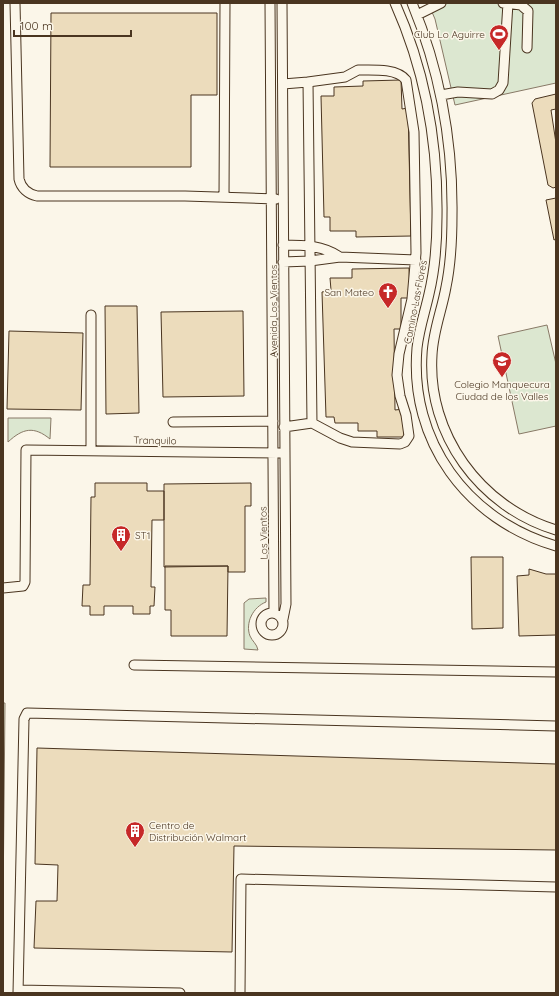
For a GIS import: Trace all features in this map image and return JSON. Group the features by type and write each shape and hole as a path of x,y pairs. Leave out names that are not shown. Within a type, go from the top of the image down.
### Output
{"street":[{"path":"15,3 19,175 20,182 24,189 30,194 38,196 224,197 283,199"},
{"path":"224,197 225,3"},
{"name":"Avenida Los Vientos","path":"270,3 273,453"},
{"name":"Avenida Los Vientos","path":"274,613 266,615 262,619 262,627 264,632 272,635 280,632 283,628 282,619 286,604 282,3"},
{"name":"Camino Las Flores","path":"396,3 413,51 424,92 432,134 437,177 437,219 434,261 430,293 419,334 417,359 418,392 424,416 433,442 447,468 473,499 506,525 530,537 556,546"},
{"path":"412,3 433,61 441,95 450,156 452,216 448,275 435,333 432,354 432,383 437,409 444,430 456,453 480,484 499,501 520,515 556,530"},
{"path":"417,15 441,3"},
{"path":"502,3 521,5 528,11 527,48"},
{"path":"441,95 458,92 492,94 499,90 503,83 508,3"},
{"path":"282,84 345,77 358,70 396,72 406,80 414,132 416,260 412,299 398,364 400,396 406,415 409,434 407,439 400,444 352,442 340,438 312,423 284,427"},
{"path":"308,82 312,423"},
{"path":"283,245 310,246 328,250 340,257"},
{"path":"284,262 310,261 340,257 416,260"},
{"path":"91,315 91,451"},
{"path":"173,422 273,421"},
{"name":"Tranquilo","path":"3,588 19,588 23,586 25,582 26,450 285,453"},
{"name":"Los Vientos","path":"273,453 274,613"},
{"path":"274,613 279,615 282,619"},
{"path":"134,665 556,672"},
{"path":"180,993 18,991 24,719 27,713 556,726"},
{"path":"240,993 241,879 556,887"}],"green space":[{"name":"Club Lo Aguirre","path":"428,3 556,3 556,83 455,105 435,19"},
{"path":"547,325 556,364 556,426 519,434 498,336"},
{"path":"8,418 51,418 50,439 39,432 29,430 13,437 8,442"},
{"path":"266,598 266,602 257,608 249,621 250,636 258,650 244,649 244,603 249,599"},
{"path":"3,703 5,703 3,908"}],"building":[{"path":"51,13 217,13 217,95 191,95 191,167 50,167"},
{"path":"401,80 402,109 408,108 411,236 356,237 356,231 330,231 330,217 324,217 321,96 334,96 334,87 363,86 363,81"},
{"path":"556,94 556,109 551,110 556,143 556,187 553,188 548,185 532,103 535,99"},
{"path":"556,198 556,239 554,240 546,200"},
{"path":"409,268 410,298 401,298 401,329 394,329 395,410 404,409 404,437 377,437 377,431 358,431 358,423 335,423 334,417 326,417 322,292 331,290 330,278 352,278 352,269"},
{"path":"105,306 137,306 139,413 106,414"},
{"path":"243,311 244,396 163,397 161,312"},
{"path":"9,331 83,333 81,410 7,409"},
{"name":"ST1","path":"95,483 147,483 147,491 164,491 164,520 152,520 151,587 155,587 154,606 150,606 150,614 133,614 133,606 104,606 104,615 90,615 90,606 82,606 83,585 90,585 91,497 95,497"},
{"path":"251,483 251,506 245,506 245,572 228,572 228,566 164,567 164,484"},
{"path":"471,557 503,557 503,628 472,629"},
{"path":"165,566 228,566 227,636 171,636 171,610 165,610"},
{"path":"529,569 546,574 556,574 556,635 519,636 517,576 529,575"},
{"name":"Centro de Distribución Walmart","path":"37,748 556,764 556,850 234,846 232,952 34,948 36,901 57,901 58,865 35,864"}],"place":[{"name":"Club Lo Aguirre","path":"499,51"},
{"name":"San Mateo","path":"388,309"},
{"name":"Colegio Manquecura Ciudad de los Valles","path":"502,378"},
{"name":"ST1","path":"121,552"},
{"name":"Centro de Distribución Walmart","path":"135,848"}]}
